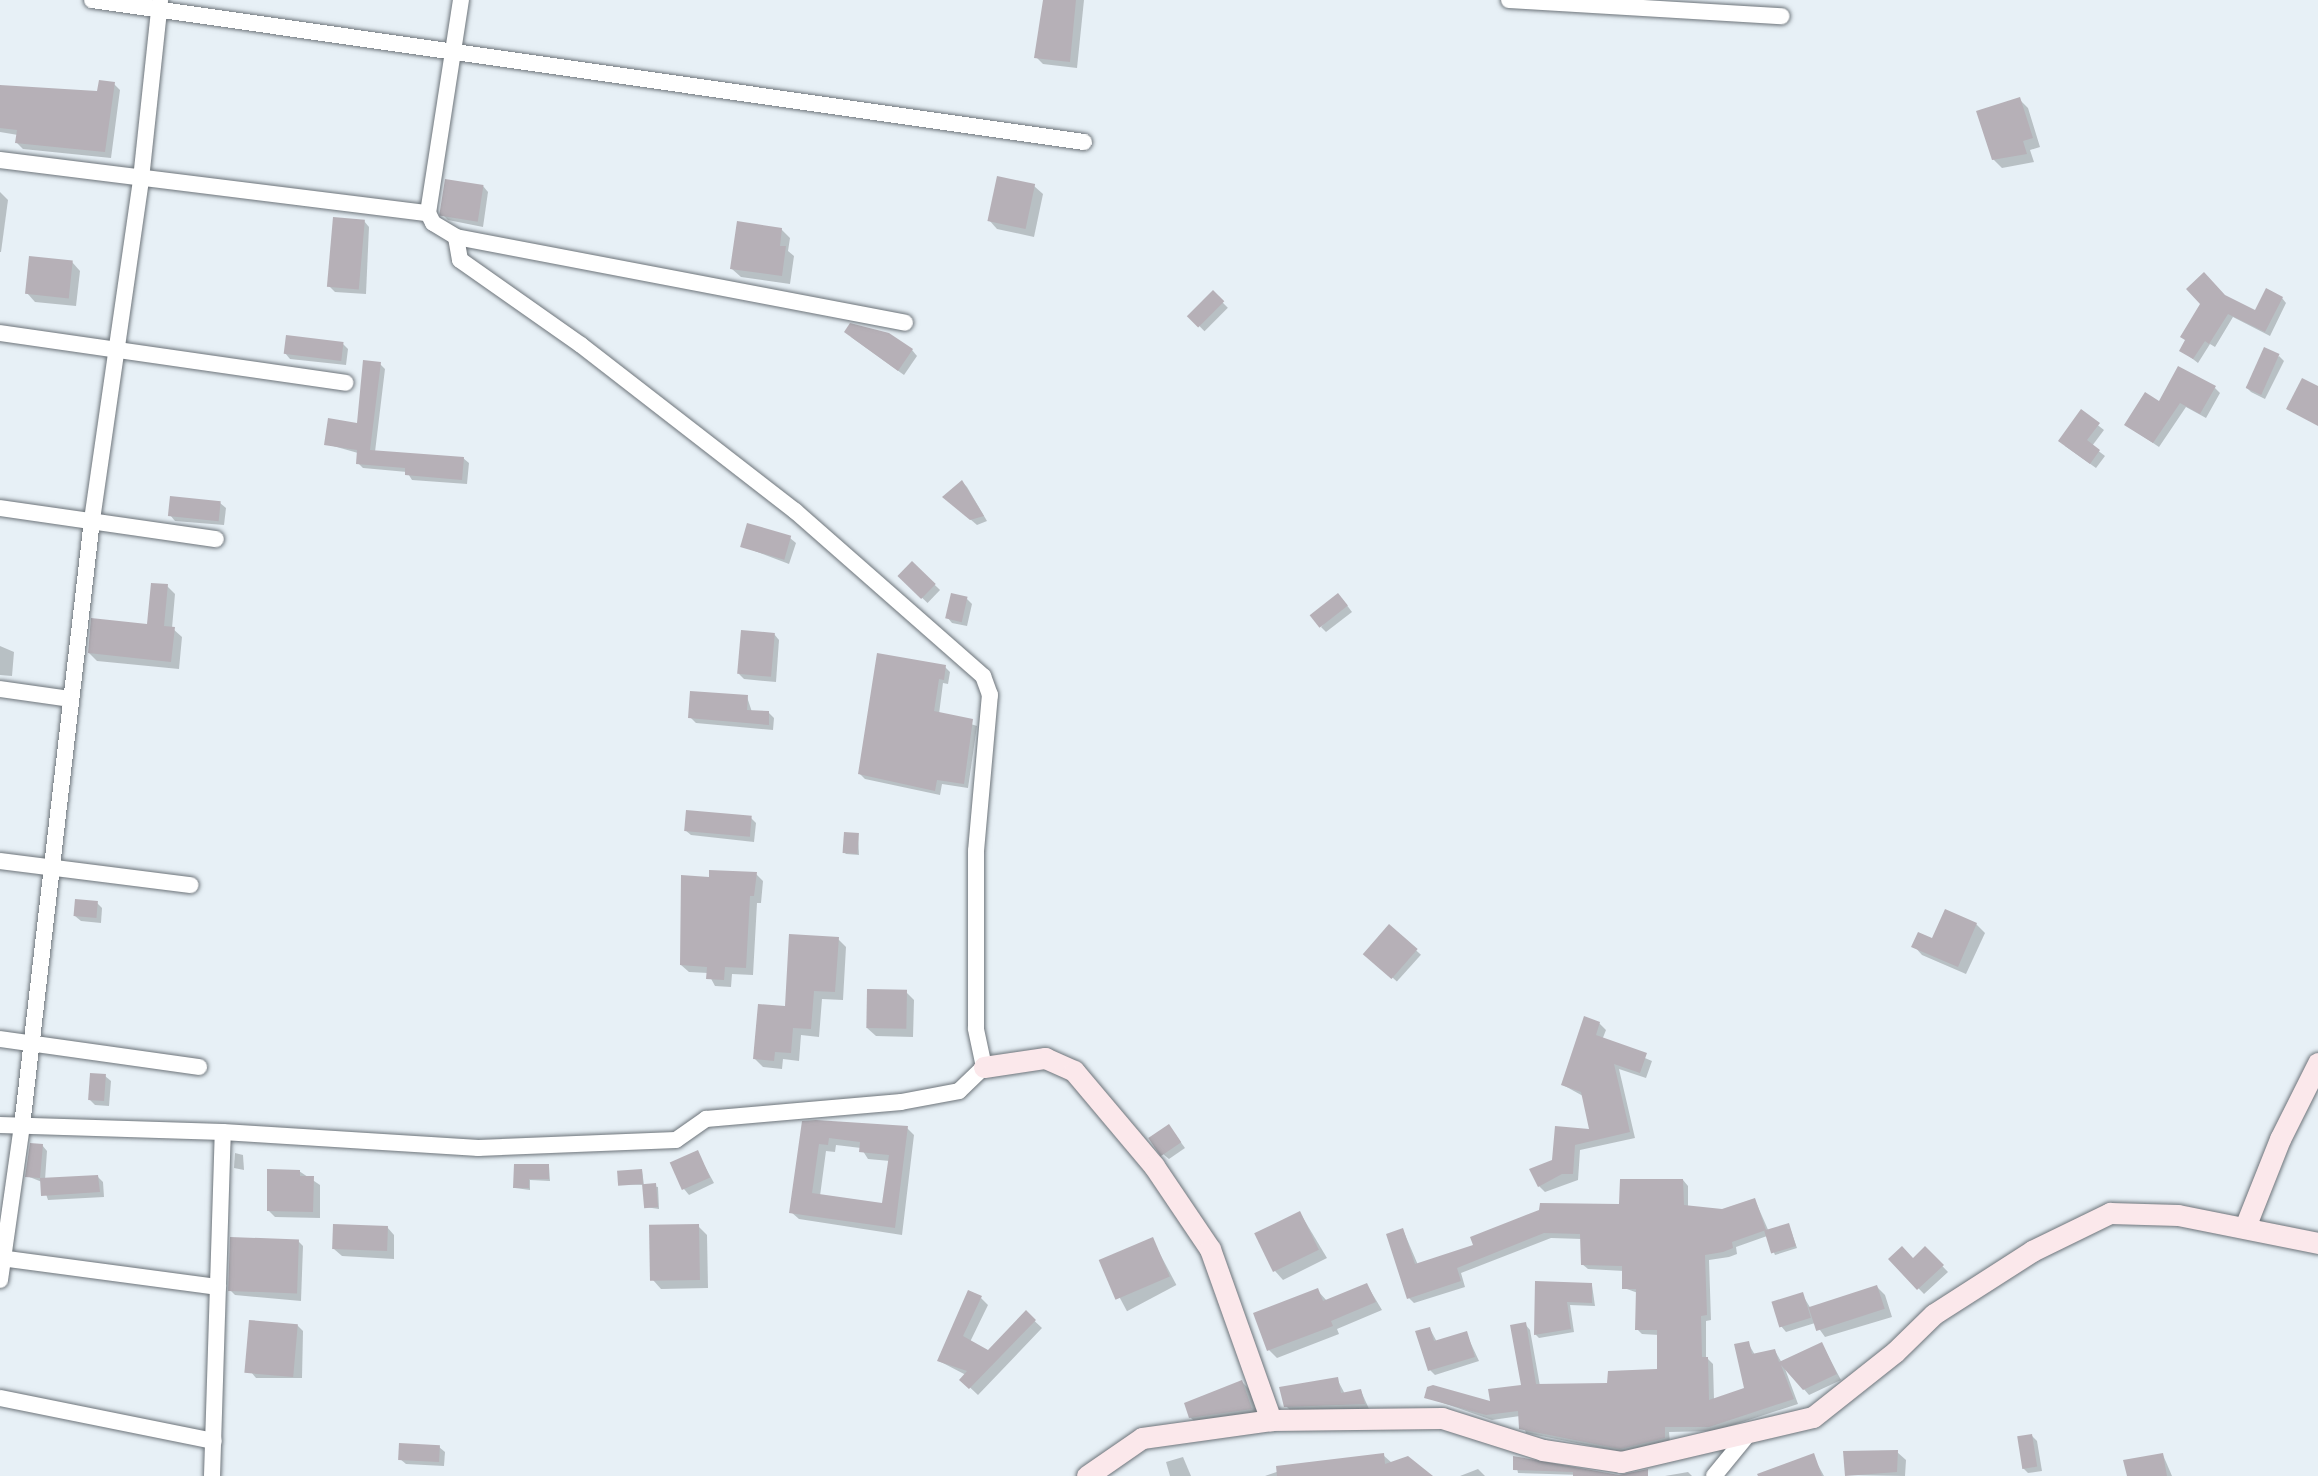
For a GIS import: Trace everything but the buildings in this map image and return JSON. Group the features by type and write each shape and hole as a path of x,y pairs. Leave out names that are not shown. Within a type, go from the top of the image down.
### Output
{"street":[{"path":"92,0 159,5 453,51 1084,142"},
{"path":"461,0 428,213 433,223 456,237 905,323"},
{"path":"1509,0 1782,16"},
{"path":"0,1280 22,1126 49,868 92,520 120,348 159,5"},
{"path":"0,160 428,213"},
{"path":"456,237 460,260 581,345 796,511 983,676 990,695 976,851 976,1028 984,1067"},
{"path":"0,333 120,348 345,383"},
{"path":"0,508 216,539"},
{"path":"0,689 70,699"},
{"path":"0,861 190,885"},
{"path":"0,1039 199,1067"},
{"path":"0,1125 223,1132 478,1148 676,1140 706,1119 901,1102 959,1091 984,1067 1045,1058 1074,1071 1154,1166 1210,1249 1271,1420"},
{"path":"2245,1227 2280,1139 2318,1063"},
{"path":"212,1476 223,1132"},
{"path":"1087,1476 1142,1438 1271,1420 1442,1418 1543,1450 1621,1462 1813,1417 1895,1352 1934,1314 2032,1251 2110,1213 2178,1215 2318,1243"},
{"path":"2,1258 218,1287"},
{"path":"0,1398 214,1441"},
{"path":"1714,1476 1750,1432"}]}
